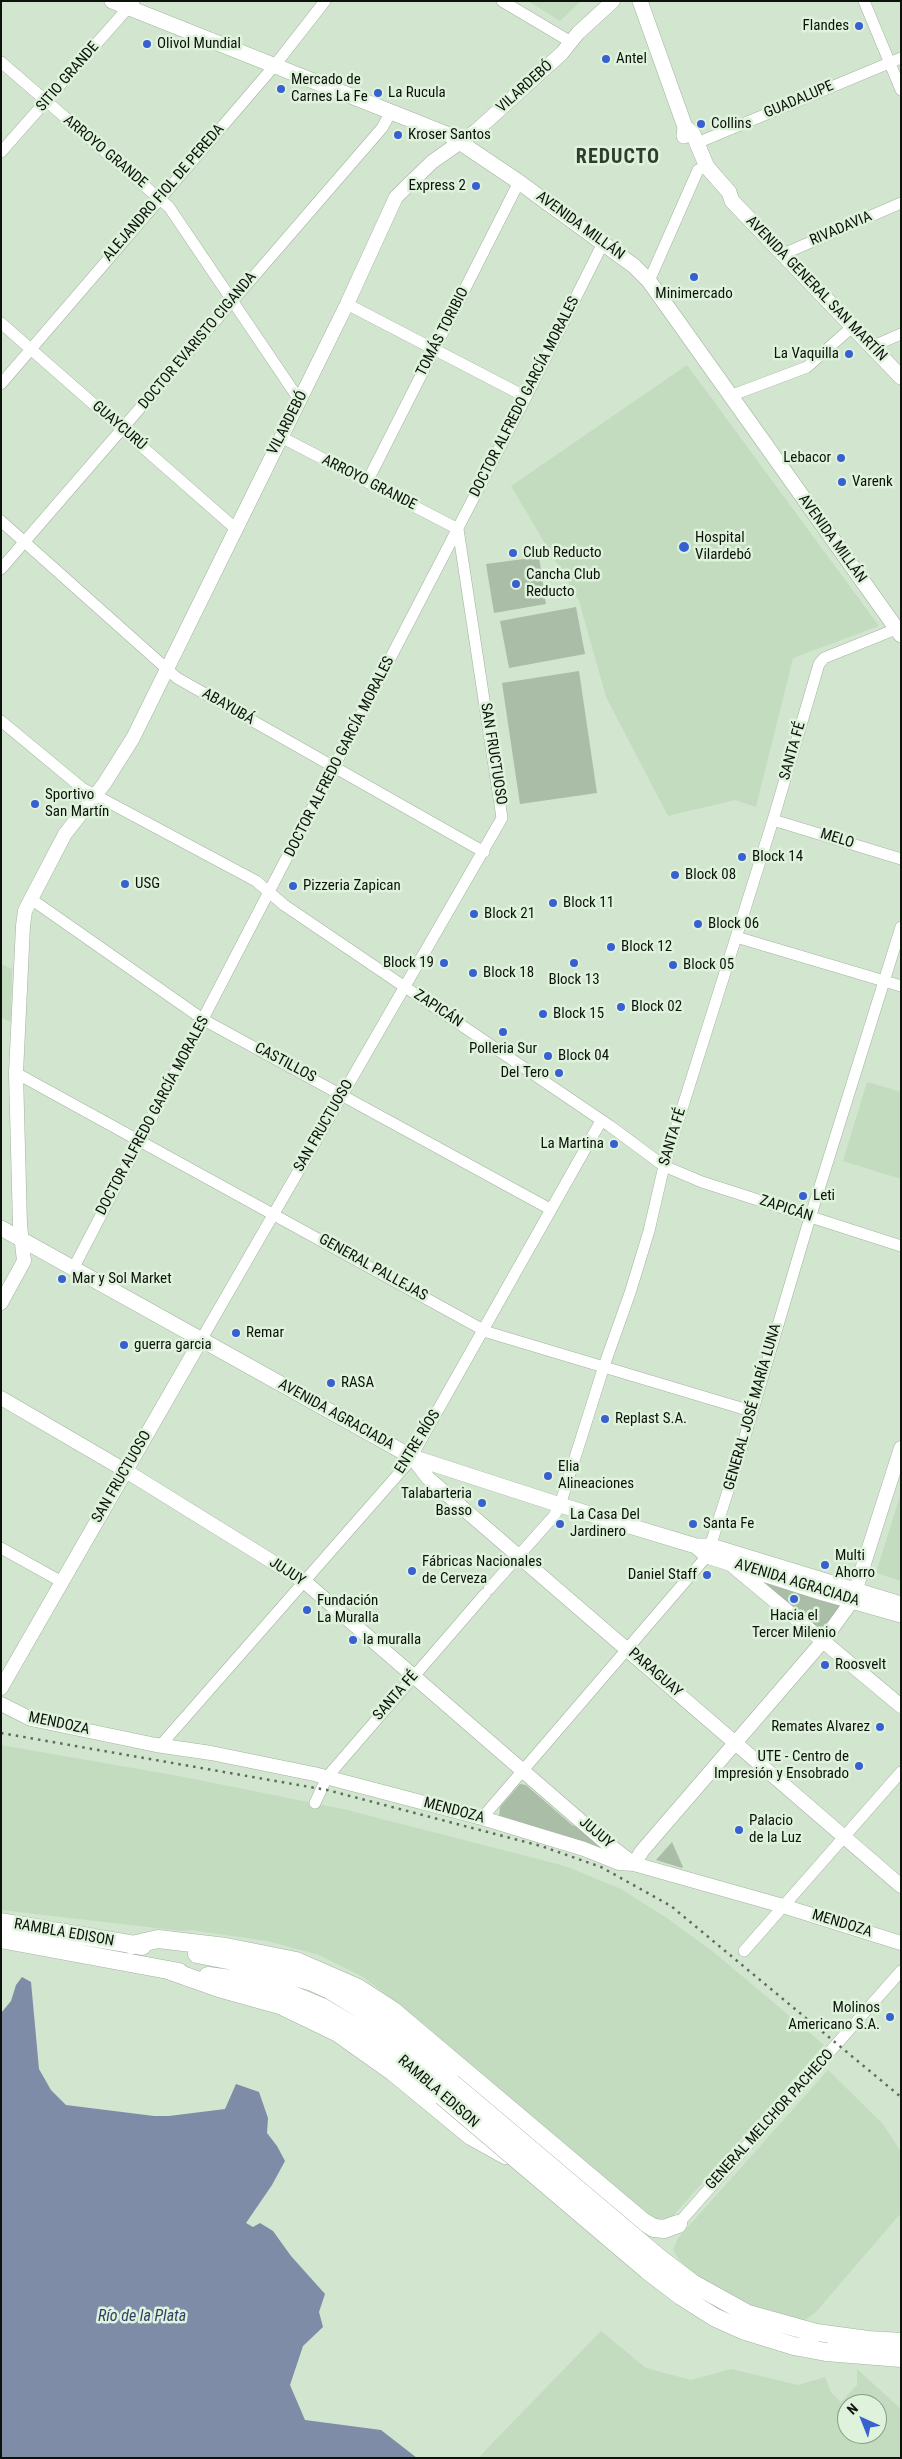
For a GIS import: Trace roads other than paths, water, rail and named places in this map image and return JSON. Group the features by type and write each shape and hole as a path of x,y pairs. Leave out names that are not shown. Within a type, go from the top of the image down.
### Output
{"main road":[{"name":"AVENIDA MILLÁN","path":"112,1 131,5 460,142 519,182 634,266 649,281 899,630"},
{"name":"AVENIDA GENERAL SAN MARTÍN","path":"640,1 685,127 684,137 724,199 732,201 901,378"},
{"name":"AVENIDA GENERAL SAN MARTÍN","path":"685,127 693,134 703,168"},
{"name":"AVENIDA AGRACIADA","path":"1,1228 412,1457 854,1596 901,1615"},
{"name":"AVENIDA AGRACIADA","path":"705,1549 731,1564 854,1596 901,1604"},
{"name":"RAMBLA EDISON","path":"1,1922 258,1966 313,1982 368,2012 390,2028 447,2090 647,2270 681,2296 714,2317 745,2331 794,2346 826,2352 901,2358"},
{"name":"RAMBLA EDISON","path":"1,1939 168,1970 254,1982 281,1990 322,2007 380,2042 447,2090 692,2283 748,2314 816,2333 901,2342"},
{"path":"132,1945 158,1939 226,1947 296,1961 358,1988 392,2010 642,2221 654,2228 664,2229 678,2224"},
{"path":"168,1970 218,1988 280,2006 338,2033 394,2072 471,2136 507,2156 632,2239 650,2242 661,2240 678,2224"}],"street":[{"name":"ALEJANDRO FIOL DE PEREDA","path":"1,384 275,65 325,1"},
{"path":"502,1 571,42"},
{"name":"VILARDEBÓ","path":"1,1303 24,1261 16,1073 22,926 25,911 30,900 65,834 124,755 347,304 396,197 432,162 476,131 562,53 613,1"},
{"path":"864,1 901,90"},
{"name":"SITIO GRANDE","path":"1,152 131,5"},
{"name":"GUADALUPE","path":"696,143 901,58"},
{"name":"ARROYO GRANDE","path":"1,62 169,207 300,400"},
{"name":"DOCTOR EVARISTO CIGANDA","path":"1,569 382,128 391,112"},
{"path":"649,281 703,168"},
{"name":"TOMÁS TORIBIO","path":"367,482 519,182"},
{"name":"RIVADAVIA","path":"781,254 901,203"},
{"name":"DOCTOR ALFREDO GARCÍA MORALES","path":"73,1269 270,894 526,398 603,243"},
{"path":"347,304 526,398"},
{"name":"GUAYCURÚ","path":"1,323 236,529"},
{"path":"730,396 807,367 852,328"},
{"path":"871,347 901,334"},
{"name":"ARROYO GRANDE","path":"281,437 458,529"},
{"name":"ABAYUBÁ","path":"1,521 177,678 484,852"},
{"name":"SAN FRUCTUOSO","path":"1,1688 502,818 458,529"},
{"name":"SANTA FÉ","path":"315,1803 327,1777 554,1516 560,1505 649,1231 664,1166 773,820 819,664 824,658 899,630"},
{"name":"ZAPICÁN","path":"1,721 72,781 256,882 270,894 664,1166 702,1182 901,1246"},
{"name":"MELO","path":"773,820 901,859"},
{"name":"CASTILLOS","path":"30,900 204,1020 343,1094 550,1209"},
{"name":"GENERAL JOSÉ MARÍA LUNA","path":"482,1818 628,1649 705,1549 751,1411 901,928"},
{"path":"736,937 901,986"},
{"name":"GENERAL PALLEJAS","path":"16,1073 141,1140 482,1330 751,1411"},
{"name":"ENTRE RÍOS","path":"160,1746 305,1582 412,1457 601,1121"},
{"name":"JUJUY","path":"1,1398 126,1471 305,1582 605,1842 634,1864"},
{"path":"634,1864 642,1851 823,1641 854,1596 901,1448"},
{"name":"PARAGUAY","path":"412,1457 428,1478 901,1886"},
{"path":"1,1548 62,1582"},
{"path":"731,1564 901,1706"},
{"name":"MENDOZA","path":"1,1704 19,1715 32,1719 160,1746 211,1753 327,1777 482,1818 575,1846 619,1863 634,1864 784,1906 901,1943"},
{"path":"744,1952 901,1772"},
{"name":"GENERAL MELCHOR PACHECO","path":"678,2224 901,1971"}],"water":[{"name":"Río de la Plata","path":"22,1977 31,1982 39,2069 51,2090 66,2105 154,2116 169,2116 225,2109 236,2084 259,2092 268,2118 267,2133 285,2161 272,2185 246,2223 253,2227 260,2223 273,2231 291,2256 325,2294 319,2312 323,2327 303,2346 290,2385 305,2420 381,2430 417,2458 1,2458 1,2013 11,2001 16,1985"}],"railway":[{"path":"1,1733 327,1790 541,1846 601,1867 671,1906 901,2097"}],"place":[{"name":"Flandes","path":"859,26"},
{"name":"Olivol Mundial","path":"147,44"},
{"name":"Antel","path":"606,59"},
{"name":"Mercado de Carnes La Fe","path":"281,89"},
{"name":"La Rucula","path":"378,93"},
{"name":"Collins","path":"701,124"},
{"name":"Kroser Santos","path":"398,135"},
{"name":"Express 2","path":"476,186"},
{"name":"Minimercado","path":"694,277"},
{"name":"La Vaquilla","path":"849,354"},
{"name":"Lebacor","path":"841,458"},
{"name":"Varenk","path":"842,482"},
{"name":"Hospital Vilardebó","path":"684,547"},
{"name":"Club Reducto","path":"513,553"},
{"name":"Cancha Club Reducto","path":"516,584"},
{"name":"Sportivo San Martín","path":"35,804"},
{"name":"Block 14","path":"742,857"},
{"name":"Block 08","path":"675,875"},
{"name":"USG","path":"125,884"},
{"name":"Pizzeria Zapican","path":"293,886"},
{"name":"Block 11","path":"553,903"},
{"name":"Block 21","path":"474,914"},
{"name":"Block 06","path":"698,924"},
{"name":"Block 12","path":"611,947"},
{"name":"Block 19","path":"444,963"},
{"name":"Block 13","path":"574,963"},
{"name":"Block 05","path":"673,965"},
{"name":"Block 18","path":"473,973"},
{"name":"Block 02","path":"621,1007"},
{"name":"Block 15","path":"543,1014"},
{"name":"Polleria Sur","path":"503,1032"},
{"name":"Block 04","path":"548,1056"},
{"name":"Del Tero","path":"559,1073"},
{"name":"La Martina","path":"614,1144"},
{"name":"Leti","path":"803,1196"},
{"name":"Mar y Sol Market","path":"62,1279"},
{"name":"Remar","path":"236,1333"},
{"name":"guerra garcia","path":"124,1345"},
{"name":"RASA","path":"331,1383"},
{"name":"Replast S.A.","path":"605,1419"},
{"name":"Elia Alineaciones","path":"548,1476"},
{"name":"Talabarteria Basso","path":"482,1503"},
{"name":"La Casa Del Jardinero","path":"560,1524"},
{"name":"Santa Fe","path":"693,1524"},
{"name":"Multi Ahorro","path":"825,1565"},
{"name":"Fábricas Nacionales de Cerveza","path":"412,1571"},
{"name":"Daniel Staff","path":"707,1575"},
{"name":"Hacia el Tercer Milenio","path":"794,1599"},
{"name":"Fundación La Muralla","path":"307,1610"},
{"name":"la muralla","path":"353,1640"},
{"name":"Roosvelt","path":"825,1665"},
{"name":"Remates Alvarez","path":"880,1727"},
{"name":"UTE - Centro de Impresión y Ensobrado","path":"859,1766"},
{"name":"Palacio de la Luz","path":"739,1830"},
{"name":"Molinos Americano S.A.","path":"890,2017"}],"district":[{"name":"REDUCTO","path":"618,158"}]}
